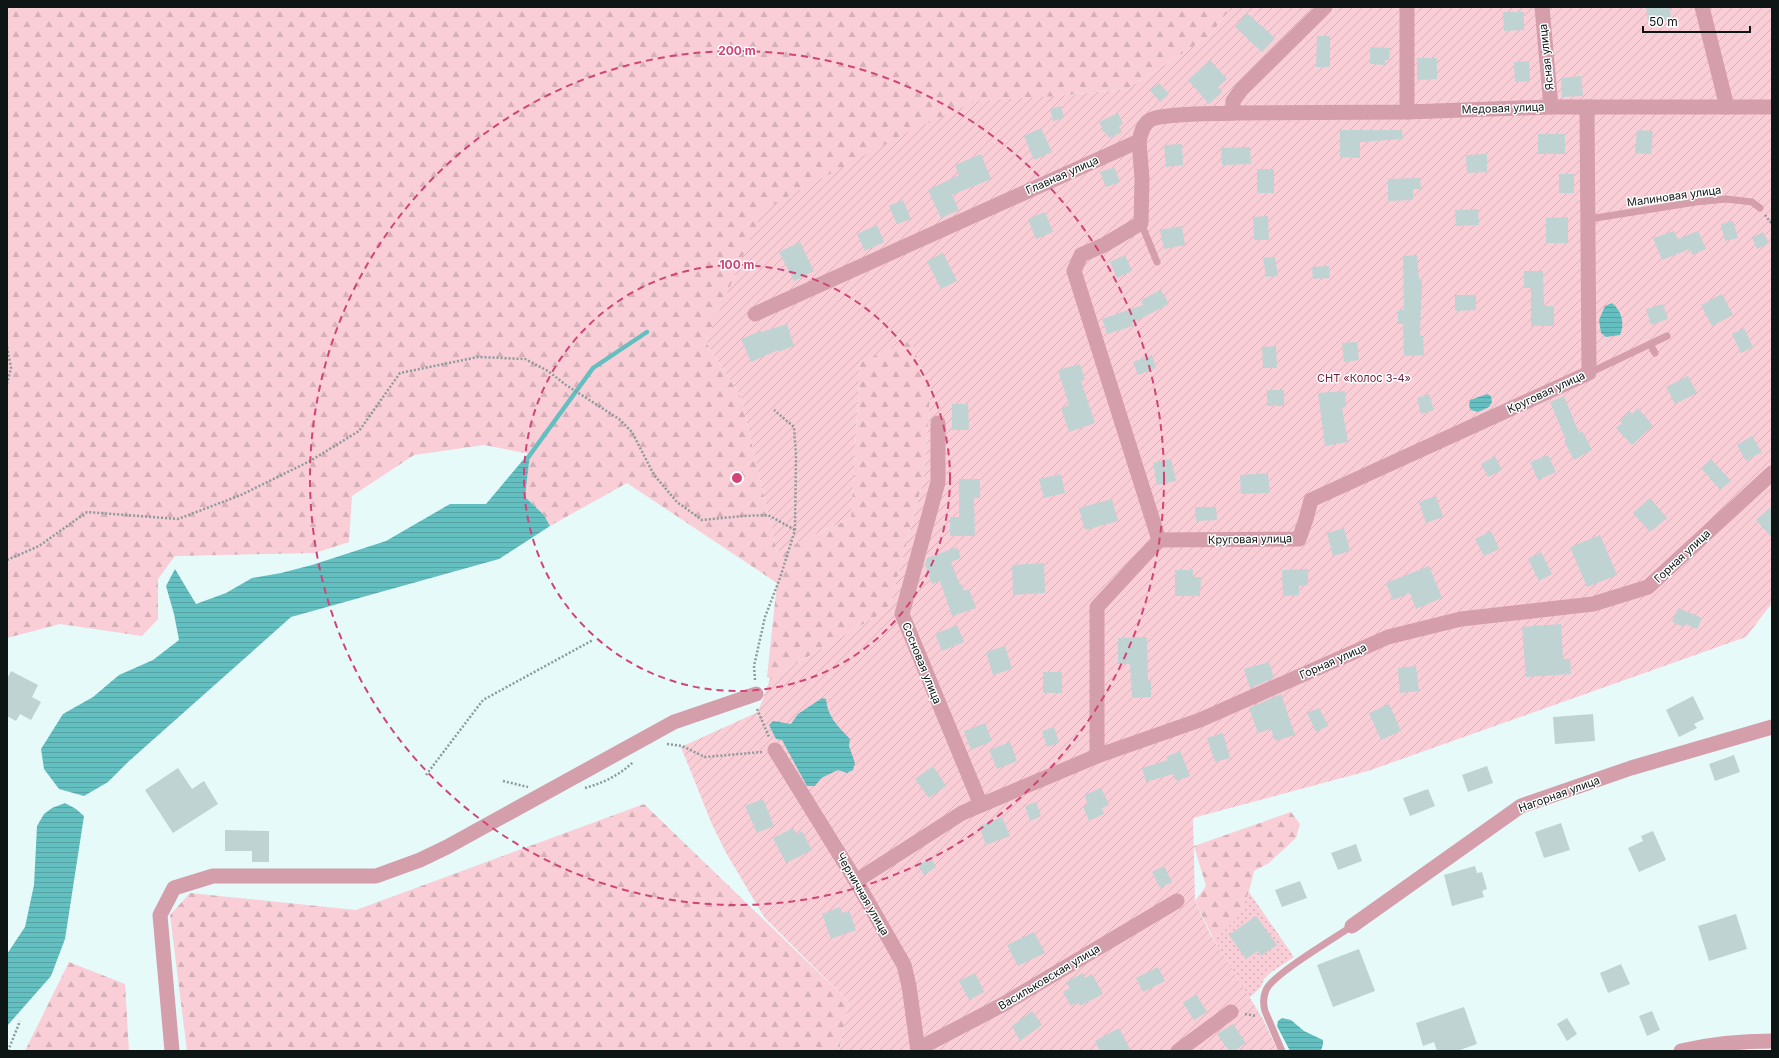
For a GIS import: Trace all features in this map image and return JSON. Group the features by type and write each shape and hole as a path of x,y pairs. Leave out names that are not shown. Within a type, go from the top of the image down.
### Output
{"street":[{"path":"1097,756 1097,607 1159,540 1074,270 1080,255 1104,245 1141,223 1142,179 1139,141 1141,130 1150,120 1165,116 1233,113 1234,101 1241,90 1325,7"},
{"path":"1407,7 1407,112"},
{"name":"Ясная улица","path":"1542,7 1551,107"},
{"path":"1702,7 1727,107"},
{"name":"Медовая улица","path":"1233,113 1407,112 1587,106 1772,107"},
{"name":"Круговая улица","path":"1159,540 1299,539 1311,500 1589,373 1587,106"},
{"name":"Главная улица","path":"755,314 1139,141"},
{"name":"Сосновая улица","path":"938,423 938,482 902,614 981,805"},
{"name":"Горная улица","path":"856,881 962,813 1097,756 1200,720 1388,637 1461,619 1593,604 1648,587 1772,473"},
{"path":"172,1051 160,914 174,888 213,876 376,876 420,860 674,722 756,694"},
{"name":"Нагорная улица","path":"1352,926 1520,806 1631,768 1772,727"},
{"name":"Черничная улица","path":"771,751 856,881 904,965 909,986 918,1050"},
{"name":"Васильковская улица","path":"918,1050 1002,1005 1177,901"},
{"path":"1178,1051 1230,1012"},
{"path":"1681,1051 1699,1047 1746,1041 1772,1041"}],"lane":[{"name":"Малиновая улица","path":"1589,219 1696,202 1726,199 1752,202 1760,208"},
{"path":"1141,223 1157,262"},
{"path":"1589,373 1667,336"},
{"path":"1650,344 1655,353"},
{"path":"1282,1051 1263,1004 1265,991 1273,981 1352,926"}],"path":[{"path":"7,347 11,368 7,384"},
{"path":"7,560 39,546 87,512 178,519 241,495 310,461 359,430 400,374 478,357 525,358 548,371 566,385 619,419 632,432 654,475 677,502 702,520 768,515 795,530"},
{"path":"662,746 668,743 682,746 705,757 771,751 758,712 754,666 765,617 780,578 795,530 796,455 794,427 774,410"},
{"path":"426,774 483,700 593,640"},
{"path":"583,789 604,782 628,767 638,757"},
{"path":"503,781 548,791"},
{"path":"1230,1012 1257,1016 1265,1011"},
{"path":"8,1051 20,1021"}],"green space":[{"path":"7,7 1232,7 1209,36 1128,89 1058,96 721,311 706,342 741,397 777,552 851,518 860,362 910,340 931,388 923,482 889,609 770,679 767,677 777,583 627,483 550,526 544,515 525,497 530,454 484,445 414,455 352,496 349,542 315,553 175,556 158,579 158,619 142,636 60,624 7,638"},
{"name":"СНТ «Колос 3-4»","path":"1232,7 1772,7 1772,603 1746,637 1368,771 1193,818 1195,901 1210,934 1263,1019 1278,1051 839,1051 849,1002 764,917 725,851 711,822 681,747 758,712 770,679 889,609 923,482 931,388 910,341 860,362 851,518 777,552 741,397 706,342 763,210 904,134 976,101 1058,96 1128,89 1209,36"},
{"path":"644,804 849,1002 839,1051 187,1051 170,915 190,893 356,910"},
{"path":"1291,812 1300,824 1296,838 1269,863 1254,871 1249,892 1241,912 1233,923 1214,940 1195,901 1206,886 1194,846"},
{"path":"1249,892 1294,957 1270,973 1264,979 1261,987 1249,998 1214,940 1225,930 1242,909"},
{"path":"69,962 125,984 129,1051 25,1051"}],"water":[{"path":"1612,303 1622,318 1622,331 1620,335 1606,337 1601,333 1599,320 1605,306"},
{"path":"1487,394 1491,396 1492,402 1489,407 1478,412 1471,410 1469,406 1470,400"},
{"path":"530,454 525,497 544,515 550,526 499,559 291,617 128,762 108,782 84,796 59,789 44,769 41,749 63,714 93,697 119,675 153,660 179,640 174,614 166,586 175,569 196,604 226,593 252,578 281,573 312,565 386,541 450,504 486,504 523,460"},
{"path":"822,698 826,699 831,717 850,739 849,746 855,763 853,770 847,773 838,770 821,778 815,786 807,786 782,740 776,739 769,725 773,721 791,724 798,714"},
{"path":"65,803 76,809 84,816 65,939 51,976 7,1026 7,954 25,927 34,885 37,826 44,814 52,808"},
{"path":"1282,1018 1291,1020 1304,1031 1323,1040 1321,1051 1290,1051 1277,1026 1278,1021"}],"building":[{"path":"1646,7 1670,7 1671,20 1648,22"},
{"path":"1503,12 1524,12 1524,30 1504,31"},
{"path":"1247,13 1275,38 1262,52 1235,27"},
{"path":"1317,36 1330,36 1330,67 1316,67"},
{"path":"1370,47 1390,48 1389,60 1385,60 1385,65 1370,64"},
{"path":"1417,58 1437,58 1437,79 1417,80"},
{"path":"1210,60 1227,79 1218,87 1222,92 1209,104 1188,80"},
{"path":"1529,61 1530,81 1515,82 1514,62"},
{"path":"1581,76 1583,96 1562,97 1561,78"},
{"path":"1159,83 1169,94 1160,102 1150,90"},
{"path":"1061,106 1064,118 1053,121 1050,109"},
{"path":"1118,113 1123,124 1119,126 1122,132 1109,138 1106,132 1104,133 1099,122"},
{"path":"1041,128 1052,152 1034,160 1024,136"},
{"path":"1340,130 1402,130 1403,139 1360,142 1360,158 1340,157"},
{"path":"1637,130 1653,131 1651,154 1635,153"},
{"path":"1538,134 1565,134 1565,154 1538,154"},
{"path":"1182,144 1183,165 1166,167 1164,145"},
{"path":"1250,147 1251,164 1222,165 1221,148"},
{"path":"981,154 991,179 952,195 959,210 941,218 928,190 959,175 955,165"},
{"path":"1487,154 1487,172 1467,173 1466,155"},
{"path":"1114,167 1120,182 1106,187 1100,172"},
{"path":"1257,169 1274,169 1274,193 1257,193"},
{"path":"1559,174 1574,174 1574,193 1559,193"},
{"path":"1420,178 1421,189 1413,189 1413,200 1388,201 1388,179"},
{"path":"903,200 911,219 897,224 889,206"},
{"path":"1478,209 1479,225 1456,226 1455,210"},
{"path":"1045,212 1053,232 1036,239 1028,219"},
{"path":"1268,216 1269,240 1254,240 1253,217"},
{"path":"1568,217 1568,243 1546,243 1546,218"},
{"path":"1733,221 1738,238 1725,241 1721,224"},
{"path":"877,225 884,242 865,251 857,234"},
{"path":"1182,226 1185,245 1164,249 1160,230"},
{"path":"1674,231 1678,239 1698,231 1706,249 1692,255 1690,249 1662,260 1653,238"},
{"path":"1763,232 1769,243 1757,249 1752,238"},
{"path":"800,242 814,271 794,281 779,252"},
{"path":"943,253 957,281 941,289 927,261"},
{"path":"1125,255 1132,271 1117,278 1110,262"},
{"path":"1417,255 1419,279 1422,279 1420,336 1423,336 1424,355 1404,356 1403,324 1398,324 1398,310 1404,310 1403,256"},
{"path":"1275,257 1278,276 1266,277 1263,258"},
{"path":"1329,266 1330,278 1313,279 1312,267"},
{"path":"1524,271 1543,271 1544,306 1554,306 1554,326 1531,326 1531,288 1524,288"},
{"path":"1161,290 1169,304 1132,323 1133,326 1107,334 1102,319 1143,305 1141,300"},
{"path":"1722,294 1733,315 1712,326 1701,305"},
{"path":"1455,295 1476,295 1476,310 1455,311"},
{"path":"1663,304 1668,319 1651,325 1646,309"},
{"path":"787,324 794,346 778,352 778,350 751,362 741,339 761,331"},
{"path":"1744,328 1753,347 1741,353 1732,334"},
{"path":"1357,342 1359,360 1344,362 1342,343"},
{"path":"1276,346 1277,368 1263,368 1262,347"},
{"path":"1152,355 1156,368 1138,375 1133,362"},
{"path":"1080,364 1085,380 1081,381 1095,423 1069,432 1061,408 1069,405 1058,370"},
{"path":"1688,376 1697,393 1675,404 1666,387"},
{"path":"1267,390 1284,390 1284,406 1267,406"},
{"path":"1345,391 1346,407 1342,408 1348,442 1325,446 1318,393"},
{"path":"1429,394 1434,410 1421,414 1417,398"},
{"path":"1564,396 1579,433 1582,431 1592,450 1574,460 1564,441 1566,440 1550,402"},
{"path":"952,404 968,404 969,430 952,430"},
{"path":"1638,408 1653,426 1632,445 1616,428 1622,423 1620,421 1630,411 1632,414"},
{"path":"1752,436 1762,452 1746,461 1737,445"},
{"path":"1548,455 1556,472 1538,480 1530,462"},
{"path":"1495,456 1502,470 1488,477 1481,464"},
{"path":"1171,459 1176,481 1157,485 1153,463"},
{"path":"1711,459 1731,481 1720,490 1701,468"},
{"path":"1268,473 1270,493 1241,494 1240,475"},
{"path":"1061,474 1065,493 1044,498 1039,479"},
{"path":"959,479 980,479 980,498 974,498 975,536 950,536 950,517 959,517"},
{"path":"1436,496 1443,517 1426,523 1419,502"},
{"path":"1650,498 1667,518 1650,532 1633,513"},
{"path":"1112,499 1118,521 1085,530 1079,508"},
{"path":"1772,506 1772,538 1756,520"},
{"path":"1195,507 1216,507 1217,520 1196,521"},
{"path":"1344,528 1350,551 1333,556 1327,533"},
{"path":"1491,531 1499,549 1484,556 1475,539"},
{"path":"1600,535 1617,575 1587,587 1570,547"},
{"path":"957,547 961,558 951,562 960,585 962,584 964,591 969,589 976,608 952,616 940,581 932,584 925,564 927,558"},
{"path":"1541,552 1552,574 1539,581 1528,559"},
{"path":"1044,563 1045,593 1013,595 1012,565"},
{"path":"1429,566 1442,598 1416,609 1410,593 1393,600 1386,583"},
{"path":"1308,569 1308,585 1299,586 1299,595 1283,596 1282,570"},
{"path":"1175,570 1193,570 1193,577 1201,577 1200,596 1175,596"},
{"path":"1678,608 1702,618 1697,629 1686,624 1684,627 1672,622"},
{"path":"1561,624 1563,659 1570,659 1571,674 1526,677 1522,627"},
{"path":"957,625 964,642 942,651 935,634"},
{"path":"1147,637 1148,681 1151,681 1151,697 1132,698 1130,664 1118,664 1118,638"},
{"path":"1005,646 1012,669 993,675 986,652"},
{"path":"1269,662 1274,678 1250,688 1244,669"},
{"path":"1416,666 1419,691 1400,693 1398,668"},
{"path":"11,671 38,685 32,697 41,702 31,720 20,714 16,721 7,716 7,679"},
{"path":"1043,672 1062,672 1062,693 1043,693"},
{"path":"1281,694 1295,735 1275,741 1271,729 1258,733 1249,708"},
{"path":"1693,696 1704,719 1694,724 1697,728 1679,737 1666,710"},
{"path":"1389,704 1401,731 1381,740 1369,713"},
{"path":"1319,708 1328,726 1316,732 1307,713"},
{"path":"1593,714 1595,741 1555,744 1553,717"},
{"path":"985,723 992,741 971,750 964,731"},
{"path":"1054,727 1059,743 1047,747 1042,731"},
{"path":"1223,733 1230,758 1215,762 1207,738"},
{"path":"1010,742 1017,761 997,769 989,750"},
{"path":"1180,751 1190,776 1176,781 1173,774 1146,782 1142,768 1168,760 1166,757"},
{"path":"1734,755 1740,772 1715,781 1709,764"},
{"path":"933,766 946,786 929,798 915,779"},
{"path":"1487,766 1493,783 1468,792 1462,775"},
{"path":"178,768 192,789 204,781 218,804 173,833 145,790"},
{"path":"1101,788 1109,805 1102,808 1104,814 1089,821 1083,806 1088,804 1084,795"},
{"path":"1428,789 1435,806 1410,816 1403,798"},
{"path":"763,799 774,826 757,833 745,806"},
{"path":"1036,802 1041,816 1030,821 1025,806"},
{"path":"1002,817 1010,836 986,845 979,826"},
{"path":"1561,823 1570,850 1544,858 1535,832"},
{"path":"793,828 797,834 802,831 812,850 786,863 773,838"},
{"path":"225,830 269,831 269,862 252,862 252,851 225,851"},
{"path":"1653,831 1666,860 1639,872 1628,848 1643,841 1641,836"},
{"path":"1356,844 1362,861 1338,870 1331,853"},
{"path":"931,858 936,867 924,875 918,865"},
{"path":"1164,866 1172,882 1160,888 1152,872"},
{"path":"1475,866 1477,873 1482,872 1487,889 1482,891 1484,897 1452,906 1444,875"},
{"path":"1300,881 1307,898 1282,907 1275,890"},
{"path":"840,907 842,913 849,911 856,930 831,939 822,914"},
{"path":"1736,914 1747,949 1709,961 1698,926"},
{"path":"1256,916 1277,945 1261,956 1258,951 1246,959 1229,935"},
{"path":"1034,932 1045,953 1018,966 1007,945"},
{"path":"1359,949 1375,991 1333,1007 1317,965"},
{"path":"1621,964 1630,984 1608,993 1600,973"},
{"path":"1158,967 1165,981 1143,992 1136,978"},
{"path":"975,973 984,992 969,1000 959,981"},
{"path":"1083,973 1085,978 1092,974 1103,994 1080,1006 1078,1002 1071,1006 1063,992 1070,988 1066,982"},
{"path":"1196,994 1207,1012 1194,1020 1183,1003"},
{"path":"1464,1007 1477,1044 1457,1051 1437,1051 1434,1042 1423,1046 1416,1023"},
{"path":"1032,1011 1042,1025 1020,1041 1012,1026"},
{"path":"1652,1011 1660,1030 1647,1036 1639,1016"},
{"path":"1567,1018 1577,1034 1567,1041 1557,1024"},
{"path":"1233,1024 1246,1043 1234,1051 1229,1051 1217,1034"},
{"path":"1119,1028 1131,1051 1100,1051 1095,1041"}],"waterway":[{"path":"527,459 593,368 647,332"}]}
